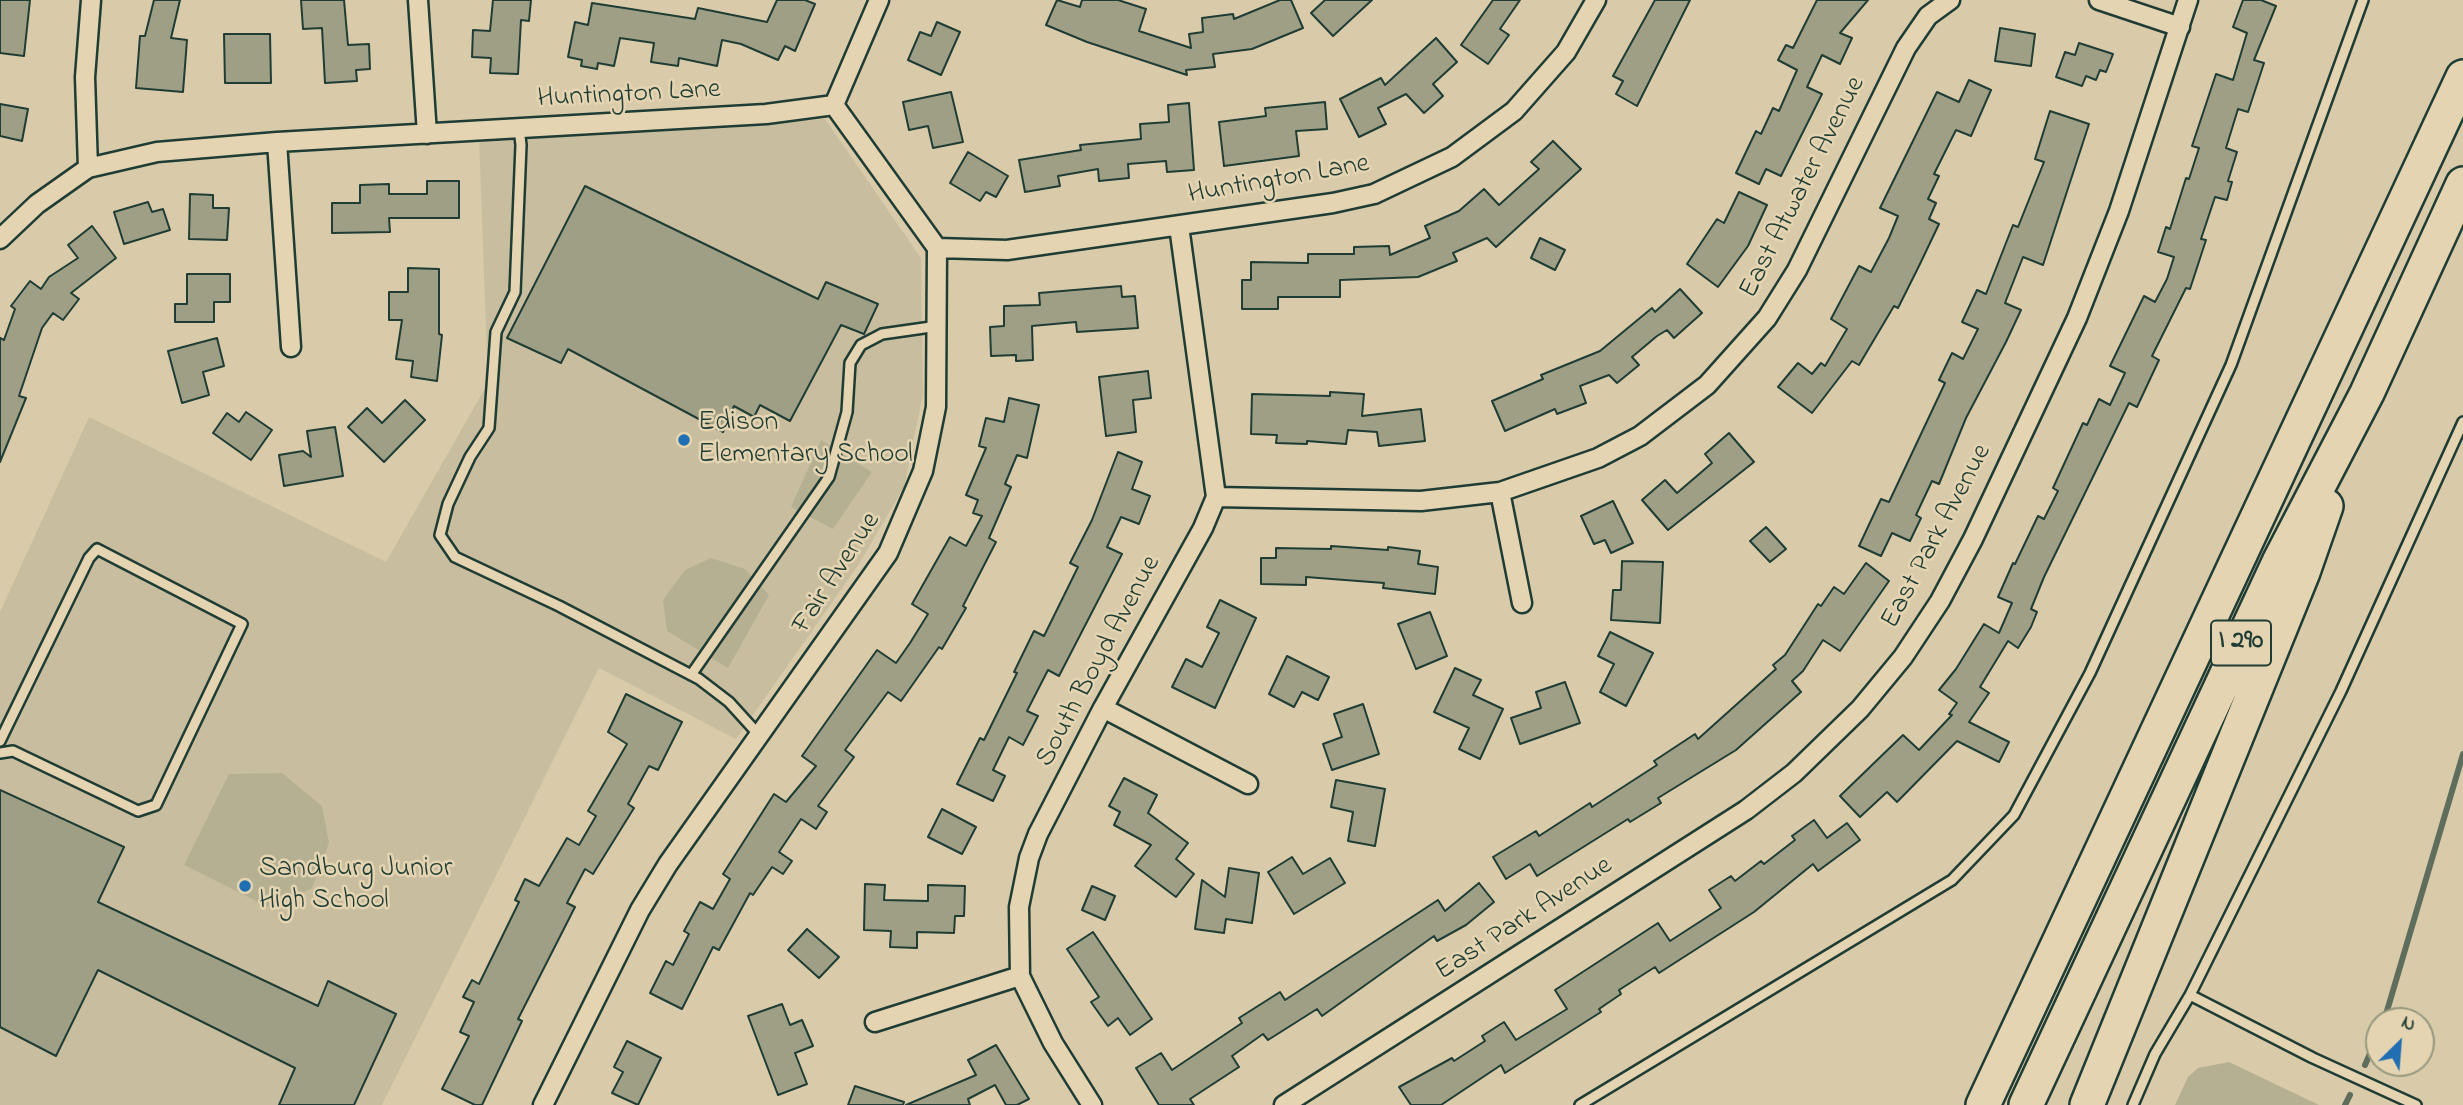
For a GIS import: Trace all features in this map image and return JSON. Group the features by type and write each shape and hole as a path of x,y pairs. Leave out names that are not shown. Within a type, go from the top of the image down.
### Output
{"highway":[{"name":"I 290","path":"1983,1105 2463,77"},
{"name":"I 290","path":"2026,1105 2280,560 2367,393 2463,184"},
{"path":"2087,1105 2303,572 2367,393"},
{"path":"1960,1105 2080,894"},
{"path":"2080,1105 2144,963"}],"street":[{"path":"88,168 85,77 91,0"},
{"path":"418,0 427,134"},
{"path":"879,0 834,105 937,248"},
{"name":"Huntington Lane","path":"937,248 1007,250 1333,203 1374,194 1452,157 1492,130 1534,91 1566,52 1596,0"},
{"name":"East Atwater Avenue","path":"1216,497 1421,501 1500,492 1598,458 1640,436 1688,402 1730,362 1767,318 1797,270 1912,38 1928,16 1950,0"},
{"path":"2099,0 2180,27"},
{"name":"East Park Avenue","path":"1284,1105 1746,810 1812,757 1868,699 1903,657 1940,601 1973,539 2077,318 2119,211 2188,0"},
{"name":"Huntington Lane","path":"0,239 37,204 88,168 176,149 766,114 834,105"},
{"path":"276,142 291,347"},
{"path":"1179,226 1216,497"},
{"name":"Fair Avenue","path":"543,1105 640,910 681,844 888,553 903,523 923,471 936,407 937,248"},
{"path":"1500,492 1522,603"},
{"name":"South Boyd Avenue","path":"1093,1105 1053,1043 1020,976 1019,907 1029,858 1103,708 1203,528 1216,497"},
{"path":"1103,708 1248,784"},
{"path":"875,1022 1020,976"}],"lane":[{"path":"1580,1105 1952,880 2014,814 2090,673 2231,365 2363,0"},
{"path":"519,128 522,145 515,292 496,332 489,428 470,457 448,503 440,535 455,557 691,675 729,702 759,735"},
{"path":"691,675 829,477 847,412 850,363 861,345 882,334 938,326"},
{"path":"2133,1105 2155,1054 2190,995 2341,691 2463,422"},
{"path":"0,741 89,558 97,549 242,624 156,806 138,811 13,751 0,752"},
{"path":"2190,995 2313,1058 2416,1105"}],"shaded area":[{"path":"825,119 921,258 923,394 904,487 859,564 736,739 599,668 382,1105 0,1105 0,612 89,417 386,562 488,383 479,138"},
{"path":"821,440 872,472 833,529 791,507"},
{"path":"711,558 745,569 769,595 728,668 667,631 663,600 685,570"},
{"path":"282,773 322,806 329,843 312,888 272,909 184,865 229,774"},
{"path":"2229,1062 2319,1105 2175,1105 2188,1077 2198,1068"}],"building":[{"path":"0,0 30,0 24,56 0,53"},
{"path":"154,0 180,0 171,38 187,40 183,92 136,88 140,36 145,36"},
{"path":"301,0 344,0 348,45 369,44 370,69 356,70 357,81 325,83 322,28 303,29"},
{"path":"493,0 531,0 529,21 521,20 518,74 490,73 491,58 472,57 473,30 490,31"},
{"path":"777,0 805,0 815,4 795,51 785,46 778,60 741,44 722,40 717,66 679,58 678,66 651,62 654,43 620,38 614,66 598,63 597,69 581,66 582,60 568,57 575,22 588,25 592,3 695,19 698,8 767,22"},
{"path":"1057,0 1080,7 1082,0 1118,0 1146,9 1139,31 1191,48 1189,34 1203,32 1202,18 1233,14 1234,19 1280,0 1291,0 1303,28 1252,49 1213,54 1215,67 1186,70 1187,75 1087,42 1046,25"},
{"path":"1325,0 1372,0 1333,36 1311,13"},
{"path":"1493,0 1520,0 1500,29 1509,35 1488,64 1461,45"},
{"path":"1655,0 1690,0 1637,106 1616,94 1623,81 1613,76"},
{"path":"1817,0 1868,0 1840,33 1852,38 1840,64 1822,55 1807,87 1822,94 1781,176 1766,169 1759,184 1736,173 1756,131 1761,134 1773,108 1779,111 1797,70 1778,60 1786,45 1793,48"},
{"path":"2243,0 2261,0 2276,6 2254,60 2264,63 2248,112 2238,109 2226,148 2237,152 2228,181 2232,182 2227,200 2215,197 2201,239 2206,240 2190,289 2186,288 2152,356 2159,360 2137,407 2129,403 2044,577 2031,609 2037,612 2031,627 2018,648 2008,641 1980,687 1989,693 1969,722 2009,742 1999,762 1957,741 1897,802 1887,792 1860,817 1840,796 1903,735 1919,750 1952,715 1949,714 1957,703 1939,690 1956,669 1984,624 1999,633 2012,603 1998,597 2013,563 2015,564 2038,516 2044,519 2058,491 2053,488 2083,423 2087,425 2099,399 2110,405 2125,373 2110,366 2144,296 2155,302 2167,279 2174,257 2158,252 2166,227 2170,229 2186,178 2189,179 2199,148 2192,146 2216,74 2233,80 2247,33 2233,27"},
{"path":"937,22 960,32 941,75 908,60 920,32 931,36"},
{"path":"2000,28 2035,34 2031,66 1995,61"},
{"path":"224,34 270,34 271,83 225,83"},
{"path":"1436,38 1457,62 1433,84 1443,96 1424,113 1406,94 1378,108 1386,124 1359,137 1340,99 1381,78 1385,85"},
{"path":"2079,43 2113,54 2106,72 2100,70 2096,80 2086,76 2082,86 2056,77 2065,52 2075,55"},
{"path":"1969,80 1991,90 1971,136 1956,130 1934,174 1939,176 1928,199 1936,203 1929,219 1939,224 1898,308 1894,306 1859,365 1852,361 1812,413 1778,387 1798,363 1812,374 1821,363 1825,366 1847,329 1831,319 1859,266 1871,272 1889,238 1898,216 1880,208 1937,92 1959,102"},
{"path":"951,92 963,142 933,148 928,126 909,130 903,102"},
{"path":"1325,102 1327,129 1296,131 1299,156 1224,166 1219,122 1266,116 1265,108"},
{"path":"1189,103 1194,170 1167,172 1166,161 1128,164 1129,178 1099,181 1098,169 1058,176 1060,186 1025,192 1019,160 1081,150 1080,145 1141,139 1140,124 1169,122 1168,105"},
{"path":"0,104 28,109 22,141 0,136"},
{"path":"2050,111 2089,124 2043,265 2023,257 2005,303 2021,310 1966,418 1939,484 1932,481 1916,515 1921,518 1910,541 1892,533 1881,556 1859,546 1881,499 1889,502 1945,383 1939,380 1952,353 1963,359 1978,329 1962,322 1977,290 1986,294 2013,225 2018,227 2044,162 2035,159"},
{"path":"1553,141 1581,169 1496,247 1487,238 1453,253 1457,261 1418,277 1340,280 1340,297 1278,297 1278,309 1242,309 1242,280 1251,280 1251,262 1308,263 1308,254 1354,254 1354,247 1389,246 1390,255 1430,238 1425,226 1459,211 1484,189 1499,205 1539,169 1531,162"},
{"path":"968,152 1008,176 996,197 986,192 980,201 950,183"},
{"path":"427,181 459,181 459,218 389,218 390,232 332,233 332,203 360,203 360,185 389,184 389,194 427,194"},
{"path":"585,186 818,299 826,282 878,304 864,334 841,325 790,421 760,405 754,417 734,406 723,432 568,349 561,363 507,338"},
{"path":"1739,192 1767,205 1748,246 1718,287 1687,264 1717,219 1724,223"},
{"path":"190,194 213,195 213,208 229,208 227,240 189,239"},
{"path":"148,202 152,212 163,209 170,230 124,244 114,212"},
{"path":"92,226 116,258 71,293 79,299 63,320 53,313 42,328 19,396 26,398 0,462 0,338 4,340 15,309 11,306 30,281 41,289 49,277 78,258 68,245"},
{"path":"1540,238 1565,250 1555,270 1531,258"},
{"path":"408,268 439,269 439,334 442,335 437,381 411,377 413,361 396,359 402,320 389,320 389,292 408,292"},
{"path":"187,274 230,274 230,302 214,302 214,322 175,322 175,304 187,304"},
{"path":"1121,286 1122,297 1135,296 1138,328 1077,332 1076,322 1032,326 1033,360 1016,361 1016,355 991,356 990,327 1004,326 1004,306 1040,305 1039,293"},
{"path":"1680,289 1702,313 1674,338 1667,330 1657,336 1632,357 1639,365 1617,383 1609,375 1580,386 1586,403 1557,414 1555,409 1505,431 1492,401 1543,379 1541,375 1600,351 1652,308 1655,312"},
{"path":"217,338 224,366 203,372 209,395 182,403 168,351"},
{"path":"1148,371 1151,398 1133,400 1136,432 1106,436 1099,377"},
{"path":"1330,392 1364,394 1362,416 1421,409 1425,441 1379,446 1377,432 1348,430 1346,444 1307,441 1307,444 1276,443 1277,435 1251,434 1252,394 1330,396"},
{"path":"1009,398 1039,405 1027,458 1017,455 1005,484 1011,487 989,538 996,542 963,606 966,608 942,649 939,647 901,701 888,692 845,750 854,757 818,806 827,812 816,829 801,819 779,852 792,861 783,874 772,867 753,895 750,893 719,950 713,947 682,1009 650,993 666,961 673,965 689,934 684,931 700,902 713,909 730,879 723,874 774,794 786,802 816,766 802,756 877,650 896,663 928,614 912,604 950,537 966,546 982,516 973,513 978,500 966,495 986,448 979,446 986,418 1004,422"},
{"path":"405,400 425,420 384,462 348,427 367,408 382,423"},
{"path":"246,412 272,430 251,460 213,433 227,413 239,422"},
{"path":"335,427 343,476 284,486 279,455 303,451 311,457 307,431"},
{"path":"1729,433 1754,462 1668,530 1642,500 1665,480 1677,493 1712,463 1705,454"},
{"path":"1118,452 1142,462 1132,489 1150,496 1139,524 1121,517 1107,547 1122,554 1059,676 1048,670 1027,711 1038,716 1023,745 1009,737 993,770 1005,776 993,801 957,784 980,738 984,740 1034,631 1044,636 1078,567 1070,563 1092,520"},
{"path":"1613,501 1633,543 1611,553 1605,540 1594,544 1581,516"},
{"path":"1766,527 1786,549 1770,562 1750,541"},
{"path":"1331,546 1388,550 1388,547 1420,551 1418,564 1438,567 1435,594 1383,588 1384,583 1306,577 1306,585 1261,584 1261,558 1276,558 1276,548 1331,549"},
{"path":"1622,561 1663,562 1660,623 1611,620 1613,590 1621,590"},
{"path":"1866,563 1889,581 1840,651 1823,640 1803,671 1792,681 1801,692 1736,750 1658,798 1661,803 1630,822 1628,819 1537,876 1530,864 1506,879 1493,857 1536,831 1539,836 1590,803 1592,807 1657,765 1654,761 1695,734 1698,739 1776,669 1773,665 1785,655 1818,604 1821,606 1834,587 1844,594"},
{"path":"1220,600 1256,618 1215,708 1172,687 1186,659 1202,667 1219,633 1207,627"},
{"path":"1430,612 1447,656 1416,669 1398,624"},
{"path":"1610,632 1653,653 1626,706 1600,692 1614,664 1598,656"},
{"path":"1287,656 1329,677 1318,700 1302,692 1294,707 1269,694"},
{"path":"1455,668 1481,680 1473,695 1503,709 1480,759 1459,749 1469,728 1434,712"},
{"path":"1565,682 1580,723 1520,744 1511,718 1541,708 1536,692"},
{"path":"626,694 682,722 658,770 649,766 628,804 634,808 593,874 585,869 567,903 575,907 518,1019 522,1021 482,1105 475,1105 442,1089 469,1036 460,1032 474,1002 463,997 472,980 479,984 519,902 515,900 525,879 539,886 567,838 579,845 596,816 588,811 627,744 608,732"},
{"path":"1363,704 1379,754 1332,770 1323,744 1342,737 1334,714"},
{"path":"1124,778 1157,795 1148,813 1188,843 1176,859 1194,874 1176,897 1135,866 1151,845 1114,825 1120,812 1109,806"},
{"path":"1336,780 1385,789 1375,846 1348,841 1353,812 1331,807"},
{"path":"0,790 124,847 98,902 318,1006 328,981 396,1014 354,1105 279,1105 295,1068 98,970 56,1056 0,1027"},
{"path":"942,809 976,827 962,854 928,837"},
{"path":"1814,820 1827,838 1847,823 1860,840 1818,871 1813,864 1754,912 1659,973 1655,967 1619,990 1621,994 1599,1009 1601,1012 1505,1073 1501,1065 1441,1105 1411,1105 1399,1087 1452,1058 1454,1061 1485,1041 1482,1036 1504,1022 1516,1040 1567,1009 1555,990 1658,923 1670,941 1721,908 1709,890 1731,876 1735,881 1761,861 1764,864 1795,840 1792,836"},
{"path":"1292,857 1303,874 1330,858 1345,883 1294,914 1268,872"},
{"path":"1229,868 1259,873 1252,923 1226,919 1224,933 1195,929 1202,880 1225,897"},
{"path":"1479,883 1494,902 1466,925 1437,941 1434,936 1322,1016 1317,1009 1268,1040 1263,1034 1232,1056 1239,1067 1190,1099 1194,1105 1159,1105 1136,1068 1161,1053 1172,1070 1242,1023 1239,1018 1280,992 1285,1000 1438,900 1445,911"},
{"path":"865,884 885,885 884,900 928,901 928,885 965,886 964,916 955,916 954,933 917,932 917,948 890,947 891,931 864,930"},
{"path":"1092,886 1115,896 1105,920 1082,910"},
{"path":"807,929 839,957 819,978 788,950"},
{"path":"1093,932 1152,1019 1130,1035 1118,1018 1108,1026 1091,1002 1099,997 1067,949"},
{"path":"782,1004 790,1025 802,1020 813,1046 795,1053 807,1084 778,1095 748,1016"},
{"path":"627,1041 661,1058 638,1105 612,1093 623,1072 614,1067"},
{"path":"996,1045 1029,1099 1017,1105 1006,1105 995,1085 968,1099 970,1105 906,1105 976,1075 968,1060"},
{"path":"855,1086 904,1102 903,1105 848,1105"}],"waterway":[{"path":"2388,1007 2463,754"},
{"path":"2345,1105 2350,1095"}],"place":[{"name":"Edison Elementary School","path":"684,440"},
{"name":"Sandburg Junior High School","path":"245,886"}]}
